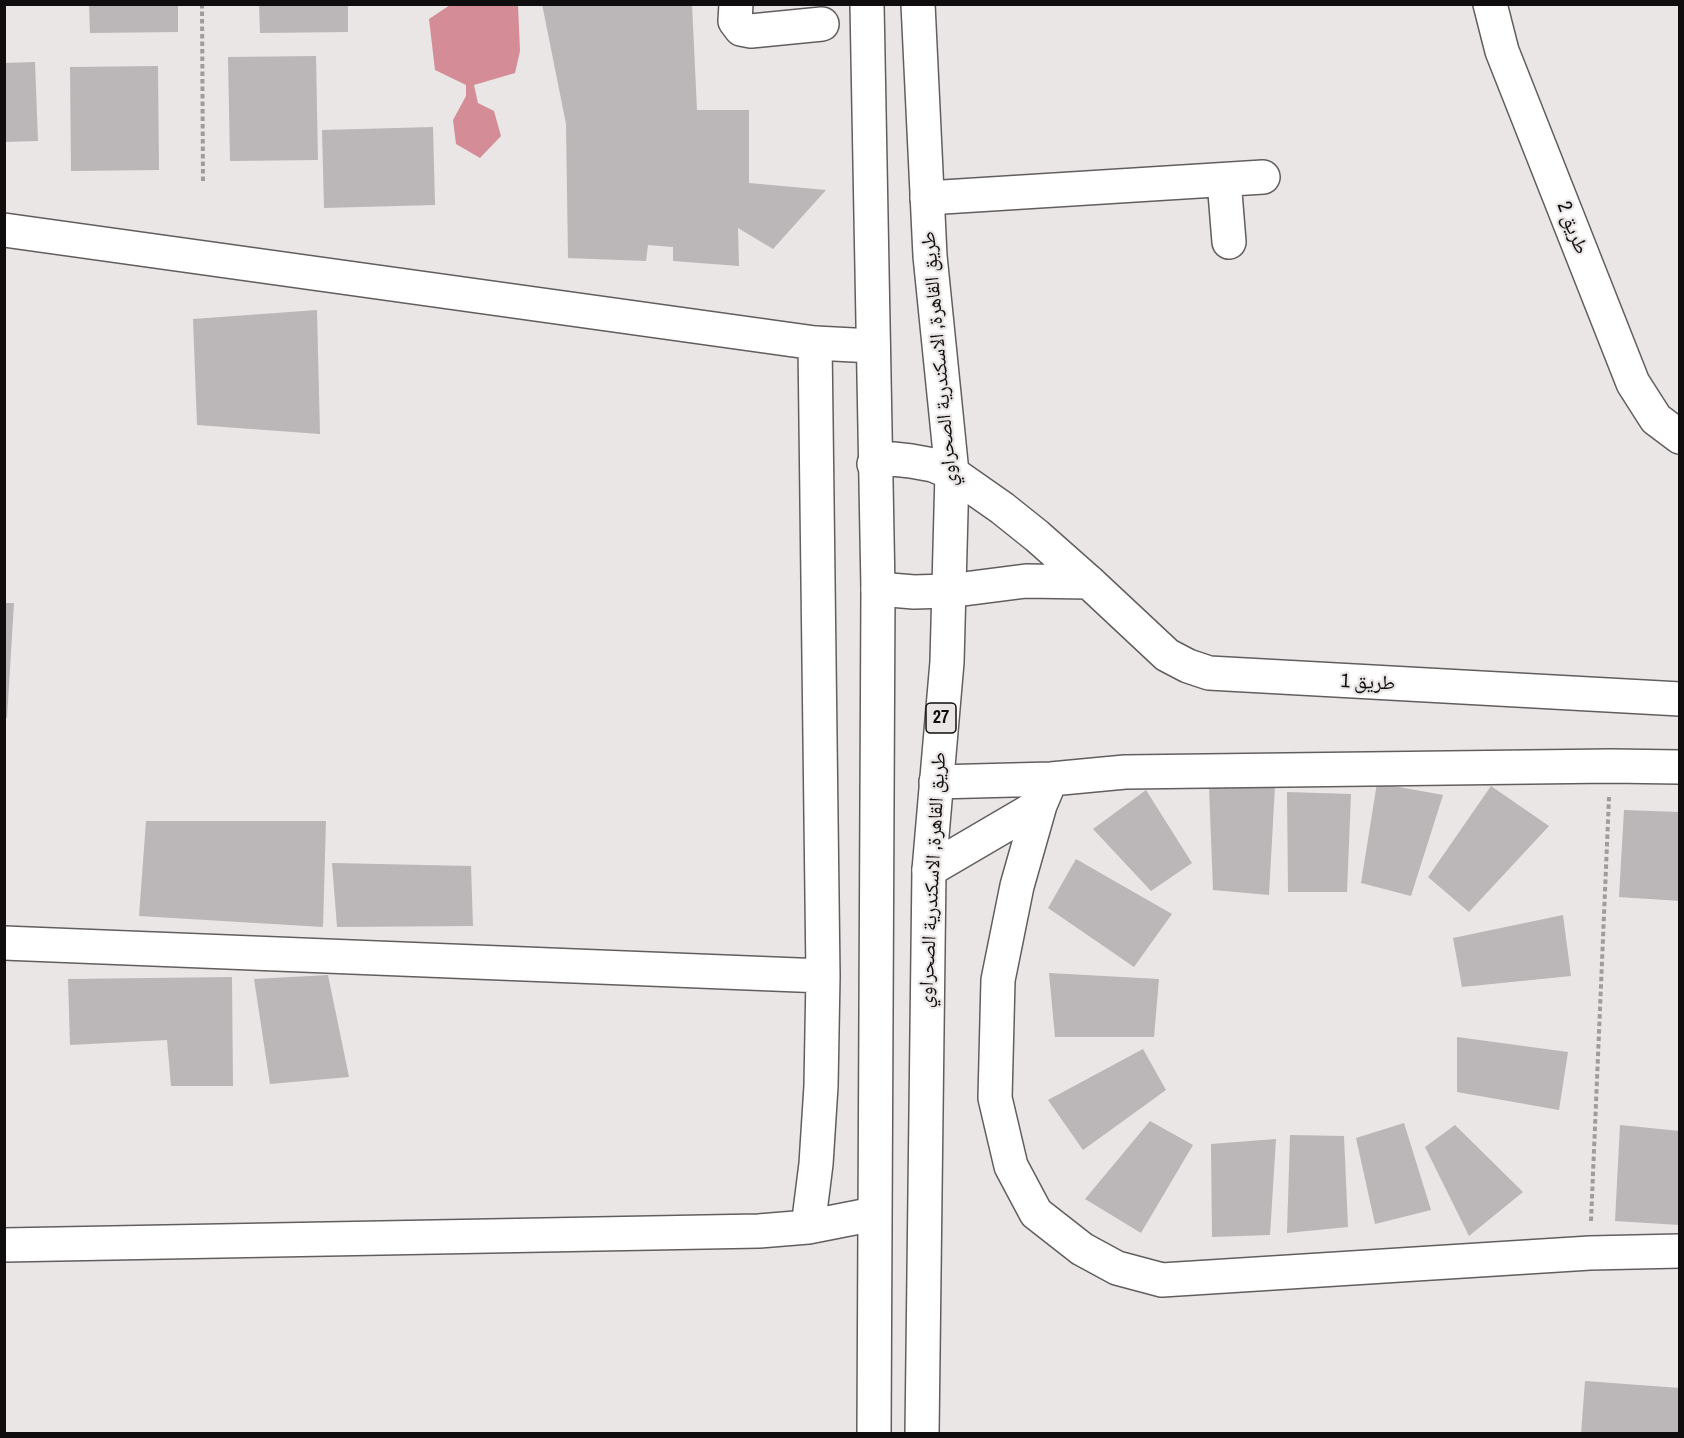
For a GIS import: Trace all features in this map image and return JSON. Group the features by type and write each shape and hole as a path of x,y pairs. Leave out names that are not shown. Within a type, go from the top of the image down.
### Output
{"main road":[{"path":"736,4 735,21 741,29 751,31 822,24"},
{"path":"867,4 878,590 874,1434"},
{"name":"طريق القاهرة, الاسكندرية الصحراوي","path":"918,4 930,256 952,473 947,662 929,870 922,1434"},
{"name":"طريق 2","path":"1490,4 1502,51 1632,384 1656,419 1680,437"},
{"path":"927,198 1263,177"},
{"path":"1224,180 1228,242"},
{"path":"4,230 815,343 873,346"},
{"path":"808,1227 816,1164 821,1086 822,976 815,343"},
{"name":"طريق 1","path":"874,464 893,459 911,461 933,465 952,473 1002,508 1089,582 1167,655 1188,666 1209,673 1680,699"},
{"path":"878,590 948,591 1026,581 1089,582"},
{"path":"936,782 1046,792 1125,772 1610,766 1676,769"},
{"path":"929,870 1046,792"},
{"path":"1046,792 1017,886 998,980 995,1098 1011,1166 1036,1213 1082,1250 1117,1268 1162,1280 1590,1253 1680,1251"},
{"path":"4,943 822,976"},
{"path":"4,1245 747,1231 808,1227 874,1214"}],"path":[{"path":"202,4 203,183"},
{"path":"1590,1253 1610,766"}],"shaded area":[{"path":"450,5 518,5 520,51 515,73 474,85 478,103 494,111 501,136 480,158 456,144 453,120 466,96 466,85 435,70 429,19"}],"building":[{"path":"89,4 178,4 178,32 90,33"},
{"path":"259,4 348,4 348,32 260,33"},
{"path":"542,4 692,4 697,110 749,110 749,183 826,190 773,249 738,228 739,266 673,261 673,247 648,245 646,261 568,258 566,124"},
{"path":"316,56 318,160 230,161 228,57"},
{"path":"35,62 38,141 4,142 4,63"},
{"path":"158,66 159,170 71,171 70,67"},
{"path":"433,127 435,205 324,208 322,130"},
{"path":"317,310 320,434 197,425 193,319"},
{"path":"4,603 14,603 7,718 4,718"},
{"path":"1377,783 1443,795 1411,896 1361,883"},
{"path":"1275,786 1269,895 1213,890 1209,787"},
{"path":"1491,786 1549,826 1469,912 1428,877"},
{"path":"1146,790 1192,863 1151,891 1093,829"},
{"path":"1287,792 1351,794 1347,892 1288,892"},
{"path":"1624,810 1680,812 1680,901 1619,897"},
{"path":"146,821 326,821 323,927 139,916"},
{"path":"1076,859 1172,914 1134,967 1048,908"},
{"path":"332,863 471,866 473,926 337,927"},
{"path":"1563,915 1571,976 1462,987 1453,938"},
{"path":"1049,973 1159,979 1154,1037 1055,1037"},
{"path":"328,975 349,1077 270,1084 254,979"},
{"path":"232,977 233,1086 171,1086 167,1040 70,1045 68,979"},
{"path":"1457,1037 1568,1052 1559,1110 1457,1092"},
{"path":"1143,1049 1166,1090 1083,1150 1048,1100"},
{"path":"1150,1121 1193,1145 1141,1233 1085,1199"},
{"path":"1404,1123 1431,1210 1375,1224 1356,1138"},
{"path":"1455,1125 1523,1192 1469,1236 1425,1147"},
{"path":"1620,1125 1680,1131 1680,1225 1615,1221"},
{"path":"1290,1135 1344,1136 1348,1227 1287,1233"},
{"path":"1276,1139 1270,1235 1212,1237 1211,1144"},
{"path":"1585,1381 1680,1388 1680,1434 1581,1434"}]}
